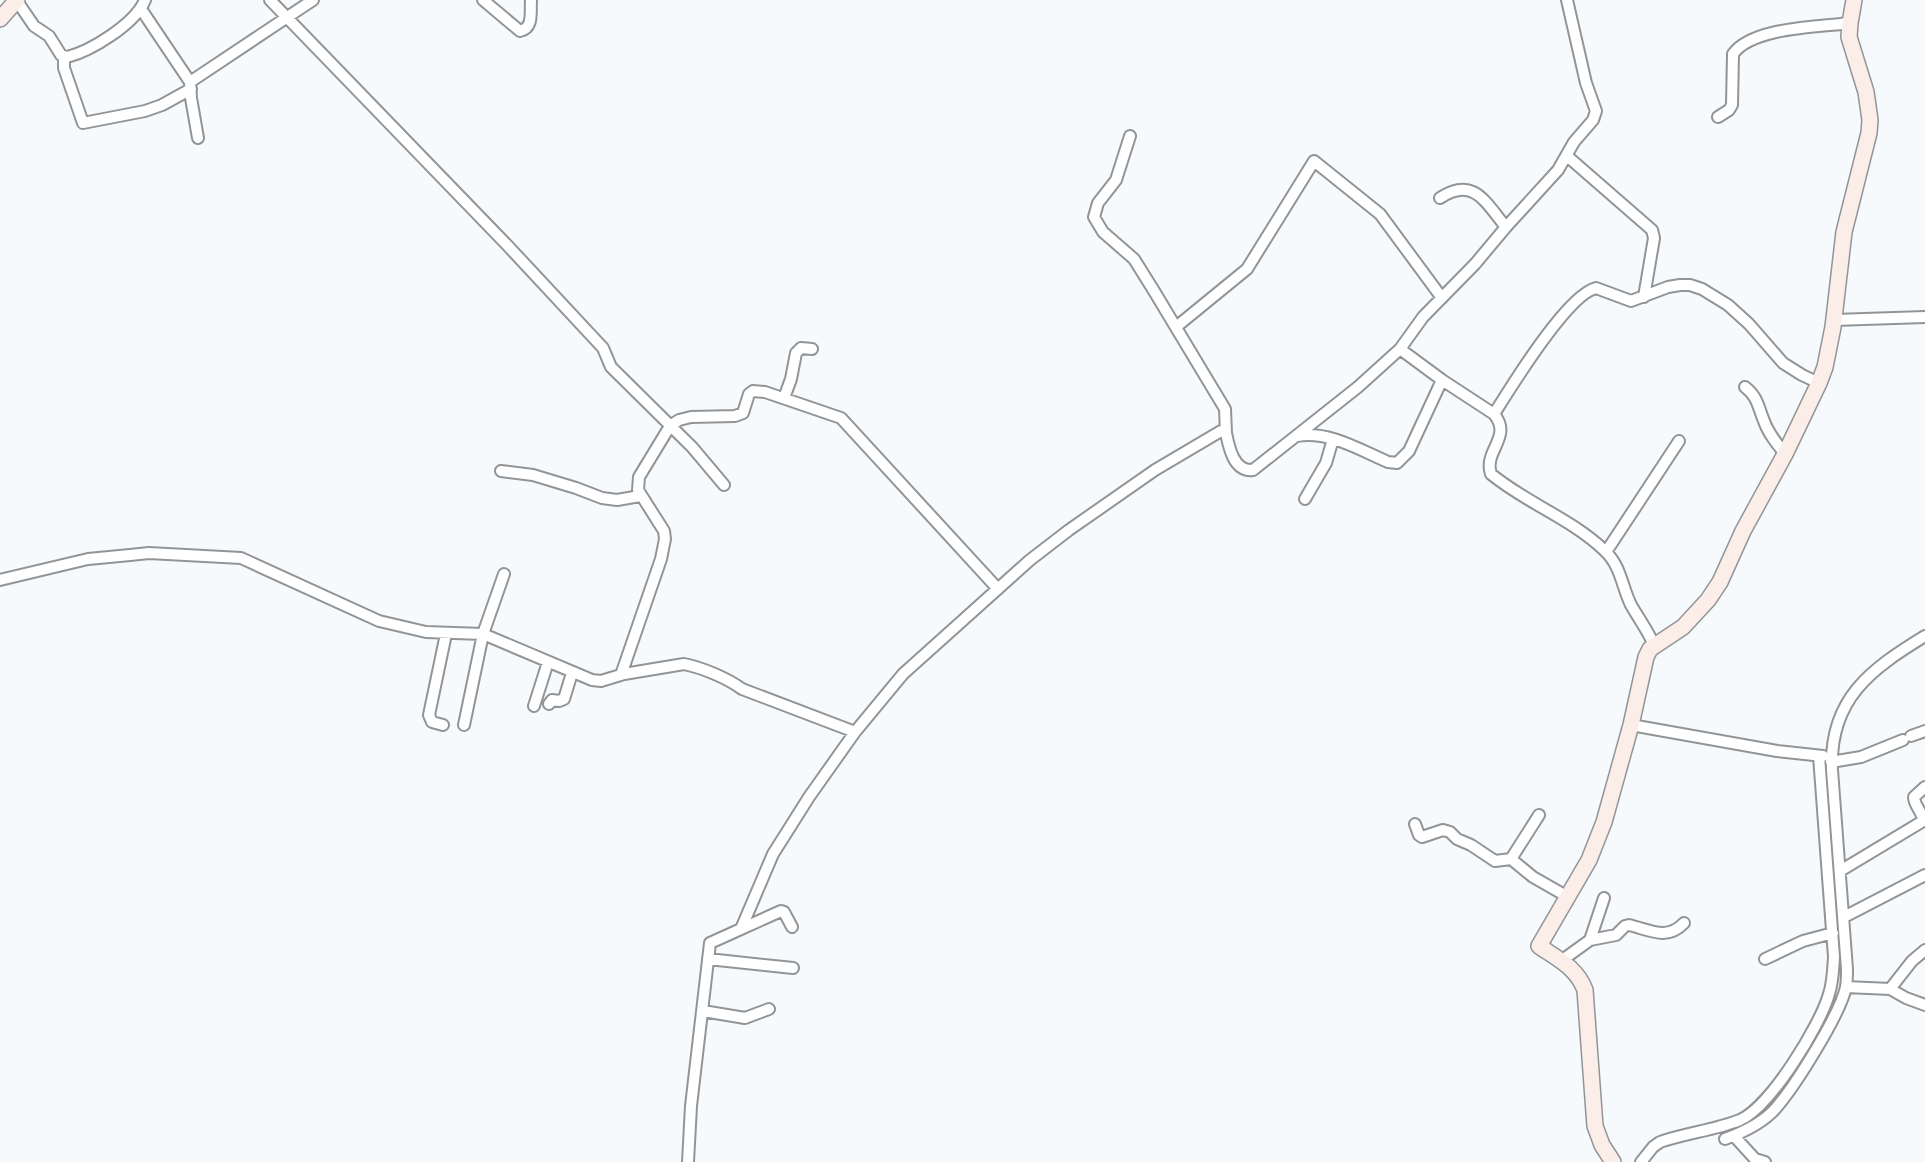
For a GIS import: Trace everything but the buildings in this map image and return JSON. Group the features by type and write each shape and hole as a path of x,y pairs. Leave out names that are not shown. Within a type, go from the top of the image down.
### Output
{"street":[{"path":"0,19 17,0 34,27 49,36 64,57 64,68 83,123 145,111 162,105 313,0"},
{"path":"270,0 512,250 603,348 611,367 692,447 724,485"},
{"path":"483,0 520,31 527,29 530,24 531,0"},
{"path":"1130,136 1116,180 1098,202 1094,217 1098,227 1134,259 1225,409 1228,446 1235,461 1246,471 1253,470 1358,387 1400,349 1423,317 1475,264 1558,170 1574,142 1593,120 1596,111 1586,83 1567,0"},
{"path":"1613,1162 1602,1145 1595,1126 1585,990 1581,979 1572,968 1539,946 1589,860 1604,822 1631,725 1646,657 1654,645 1683,627 1708,600 1720,582 1743,531 1785,454 1825,368 1834,320 1844,232 1869,133 1868,104 1849,37 1854,0"},
{"path":"64,57 83,52 120,28 134,18 143,4 190,86 198,138"},
{"path":"1718,117 1732,105 1733,54 1737,48 1772,32 1850,23"},
{"path":"1567,156 1652,230 1654,238 1644,297"},
{"path":"1176,327 1247,269 1314,161 1380,214 1442,298"},
{"path":"1440,198 1452,190 1462,188 1471,191 1483,200 1506,227"},
{"path":"1494,414 1547,335 1583,295 1596,288 1631,301 1668,287 1690,285 1702,289 1728,305 1749,324 1783,363 1819,383"},
{"path":"1834,320 1925,316"},
{"path":"784,398 796,354 801,348 813,349"},
{"path":"1400,349 1494,414 1501,425 1500,435 1488,467 1491,474 1573,525 1606,552 1619,572 1631,604 1654,645"},
{"path":"1295,436 1316,434 1388,462 1397,463 1409,451 1442,380"},
{"path":"1745,387 1757,399 1767,427 1785,454"},
{"path":"621,675 661,559 664,539 664,531 660,523 640,496 637,485 639,477 670,426 679,420 691,417 735,416 742,413 748,394 753,391 784,398 831,414 848,423 998,589"},
{"path":"741,929 773,854 809,796 855,732 903,674 998,589 1073,527 1155,470 1210,436 1221,431 1226,433"},
{"path":"1305,499 1326,463 1333,439"},
{"path":"1606,552 1679,441"},
{"path":"501,471 533,475 602,498 617,500 640,496"},
{"path":"0,580 99,558 149,554 241,558 379,621 426,632 483,634 592,680 601,681 621,675 684,664 693,666 742,689 855,732"},
{"path":"464,724 483,634 504,574"},
{"path":"443,725 432,722 429,715 446,634"},
{"path":"1641,1162 1660,1142 1741,1119 1753,1112 1769,1097 1809,1035 1828,996 1833,978 1826,757 1842,713 1865,678 1897,653 1925,636"},
{"path":"534,706 548,663"},
{"path":"549,704 552,700 564,699 572,673"},
{"path":"1631,725 1777,751 1826,757 1861,757 1925,731"},
{"path":"1765,1162 1755,1159 1730,1137 1762,1120 1776,1108 1822,1039 1842,1000 1846,987 1844,916 1826,757"},
{"path":"1840,872 1924,821 1915,805 1914,797 1925,787"},
{"path":"1511,859 1539,815"},
{"path":"1415,824 1422,837 1443,830 1472,845 1495,861 1511,859 1533,877 1568,897"},
{"path":"1844,916 1925,875"},
{"path":"1590,940 1604,898"},
{"path":"688,1162 691,1106 711,942 781,911 788,916 792,927"},
{"path":"1561,961 1590,940 1616,935 1625,926 1666,934 1673,932 1684,923"},
{"path":"1765,959 1803,941 1833,933"},
{"path":"1890,989 1912,961 1925,950"},
{"path":"708,959 793,968"},
{"path":"1846,987 1890,989 1925,1005"},
{"path":"703,1011 745,1018 769,1009"}]}
